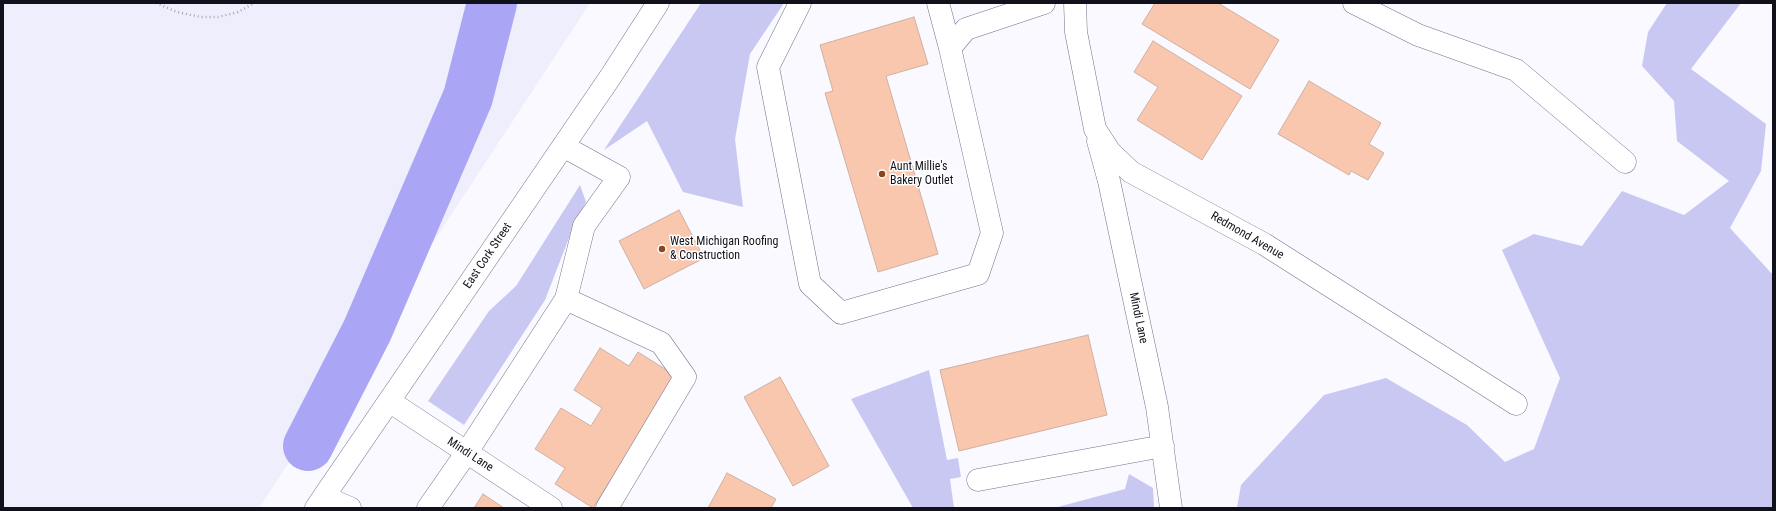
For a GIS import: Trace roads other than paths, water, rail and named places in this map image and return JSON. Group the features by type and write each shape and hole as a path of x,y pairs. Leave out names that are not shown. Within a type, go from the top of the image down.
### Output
{"street":[{"name":"East Cork Street","path":"320,503 563,146 658,3"},
{"path":"800,3 768,67 810,284 841,312 978,274 992,233 950,48 938,3"},
{"path":"950,48 966,29 1044,3"},
{"name":"Redmond Avenue","path":"1075,3 1076,32 1095,130 1110,152 1131,172 1264,244 1516,404"},
{"path":"1354,3 1418,35 1516,70 1625,162"},
{"name":"Mindi Lane","path":"1095,130 1109,181 1157,408 1171,508"},
{"path":"428,508 566,299 584,226 619,177 563,146"},
{"path":"566,299 661,343 685,377 607,508"},
{"name":"Mindi Lane","path":"389,401 551,508"},
{"path":"978,480 1163,446"},
{"path":"320,503 350,508"}],"waterway":[{"path":"308,446 367,331 468,97 492,3"}],"place":[{"name":"Aunt Millie's Bakery Outlet","path":"882,174"},
{"name":"West Michigan Roofing & Construction","path":"662,249"}]}
